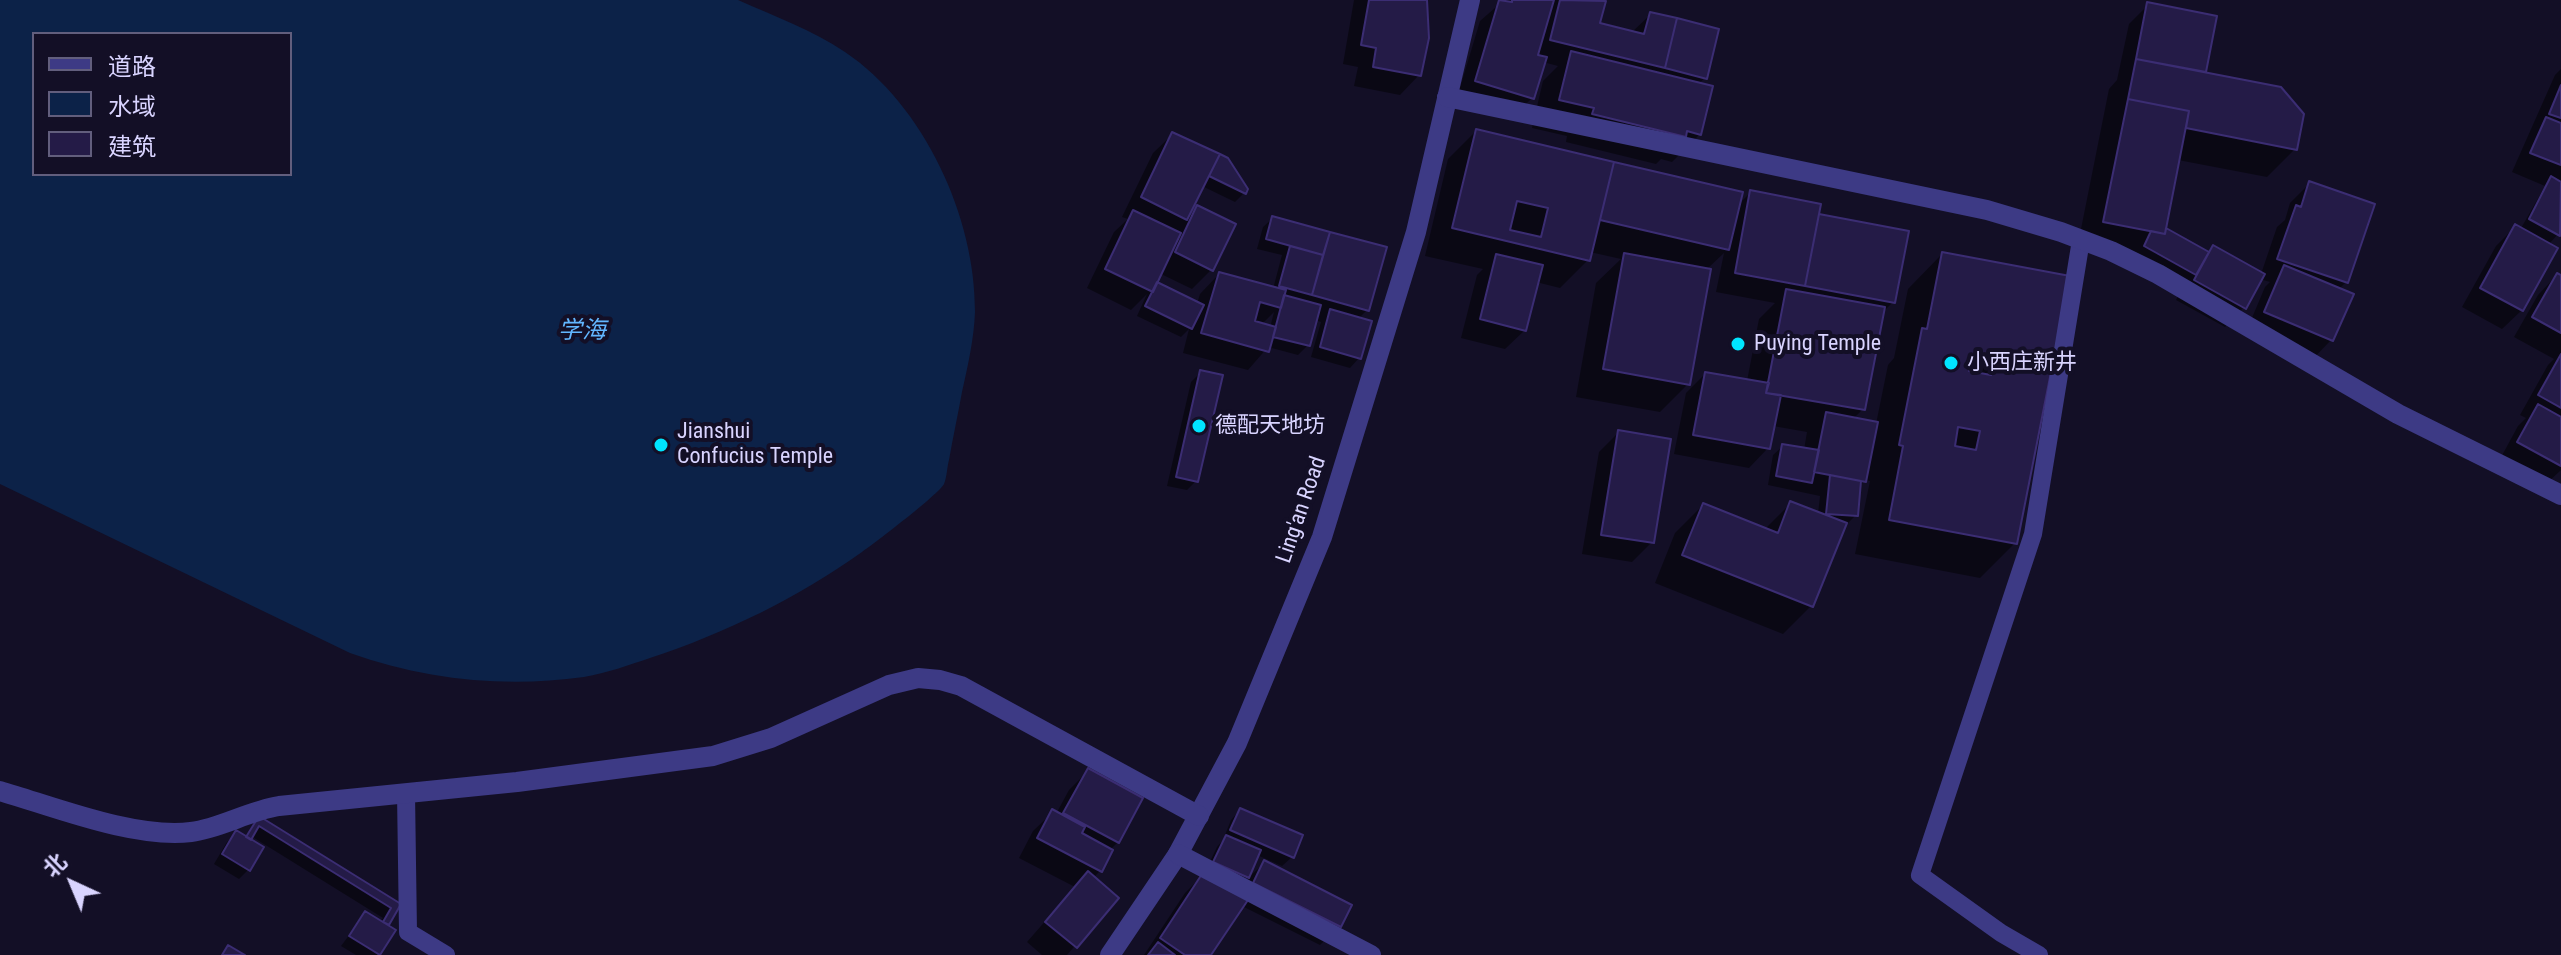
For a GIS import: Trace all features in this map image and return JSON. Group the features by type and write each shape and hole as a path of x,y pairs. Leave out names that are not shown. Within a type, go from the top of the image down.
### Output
{"street":[{"name":"Ling'an Road","path":"1110,955 1178,854 1237,743 1322,537 1416,232 1470,0"},
{"path":"1447,97 1987,210 2081,240 2158,274 2398,414 2561,495"},
{"path":"0,791 142,831 167,834 211,828 258,809 279,806 517,782 713,756 771,738 889,685 918,678 961,686 1199,816"},
{"path":"1178,854 1371,955"}],"lane":[{"path":"2039,955 2001,933 1920,875 2033,534 2081,240"},
{"path":"406,793 408,932 446,955"}],"water":[{"name":"学海","path":"0,0 738,0 819,37 845,52 873,75 899,102 940,167 955,202 973,276 975,312 970,352 946,478 940,489 862,552 786,599 706,637 601,673 525,682 466,679 407,670 350,653 0,484"}],"building":[{"path":"1369,0 1427,0 1429,38 1421,76 1373,67 1376,48 1361,45"},
{"path":"1499,0 1554,0 1538,55 1547,57 1534,99 1475,81"},
{"path":"1560,0 1606,1 1600,23 1644,34 1650,12 1677,18 1665,68 1550,40"},
{"path":"2147,2 2217,16 2206,72 2136,59"},
{"path":"1677,18 1719,29 1707,79 1665,68"},
{"path":"1571,51 1713,86 1701,135 1687,131 1686,137 1592,114 1594,108 1559,100"},
{"path":"2136,59 2281,87 2304,114 2297,150 2186,128 2189,111 2128,99"},
{"path":"2561,85 2561,118 2549,114"},
{"path":"2128,99 2189,111 2165,234 2103,222"},
{"path":"2546,117 2561,123 2561,165 2530,153"},
{"path":"1476,129 1614,162 1590,261 1452,228","holes":["1517,201 1548,208 1541,237 1510,230"]},
{"path":"1172,132 1220,154 1187,220 1141,197"},
{"path":"1220,154 1228,158 1248,189 1246,194 1209,176"},
{"path":"1614,162 1743,192 1729,250 1600,220"},
{"path":"2551,176 2561,182 2560,236 2529,219"},
{"path":"2309,181 2375,204 2348,283 2277,259 2296,205 2301,207"},
{"path":"1750,190 1821,204 1805,286 1735,273"},
{"path":"1197,205 1236,224 1213,271 1175,252"},
{"path":"1133,210 1181,233 1153,292 1105,269"},
{"path":"1819,214 1909,231 1895,303 1805,286"},
{"path":"1272,216 1330,232 1323,255 1266,239"},
{"path":"2515,224 2558,248 2523,311 2480,288"},
{"path":"2166,228 2209,252 2196,275 2144,246 2151,231 2165,234"},
{"path":"1330,232 1387,247 1369,311 1312,295"},
{"path":"2213,245 2265,274 2246,309 2194,280"},
{"path":"1290,246 1323,255 1312,295 1279,286"},
{"path":"1942,252 2070,276 2017,544 1889,520 1903,446 1899,445 1922,328 1927,329","holes":["1973,353 1994,358 1991,375 1969,371","1958,427 1980,431 1976,450 1955,446"]},
{"path":"1624,253 1711,269 1690,385 1603,369"},
{"path":"1496,254 1543,265 1526,331 1480,319"},
{"path":"2284,265 2354,294 2333,341 2264,312"},
{"path":"1219,272 1286,290 1281,308 1260,302 1255,321 1276,327 1269,352 1201,333"},
{"path":"2557,273 2561,275 2561,333 2532,317"},
{"path":"1157,282 1204,305 1192,329 1145,306"},
{"path":"1786,289 1885,307 1865,410 1766,393"},
{"path":"1284,295 1321,305 1310,346 1273,337"},
{"path":"1330,309 1372,321 1361,359 1320,347"},
{"path":"2561,354 2561,408 2538,395"},
{"name":"德配天地坊","path":"1200,370 1223,375 1198,482 1176,477"},
{"path":"1705,372 1769,383 1766,393 1781,395 1770,449 1693,435"},
{"path":"2538,404 2561,417 2561,466 2517,442"},
{"path":"1826,412 1878,422 1866,482 1814,472"},
{"path":"1618,430 1671,439 1654,543 1601,535"},
{"path":"1782,444 1819,450 1812,483 1776,476"},
{"path":"1830,475 1861,481 1858,516 1826,514"},
{"path":"1790,501 1847,523 1813,607 1682,555 1703,503 1778,533"},
{"path":"1088,768 1143,798 1119,843 1063,813"},
{"path":"1240,808 1303,835 1294,858 1230,830"},
{"path":"1052,809 1085,827 1082,833 1113,850 1102,872 1037,838"},
{"path":"259,816 401,904 389,925 383,922 391,908 259,826 251,840 246,837"},
{"path":"236,830 264,847 250,871 222,854"},
{"path":"1226,835 1261,850 1249,878 1213,862"},
{"path":"1264,860 1352,905 1341,927 1253,883"},
{"path":"1088,871 1119,898 1077,948 1045,922"},
{"path":"1204,871 1248,900 1211,955 1185,955 1160,938"},
{"path":"365,911 396,930 380,955 349,936"},
{"path":"1158,942 1175,955 1148,955"},
{"path":"228,945 245,955 222,955"}],"place":[{"name":"Puying Temple","path":"1738,344"},
{"name":"小西庄新井","path":"1951,363"},
{"name":"德配天地坊","path":"1199,426"},
{"name":"Jianshui Confucius Temple","path":"661,445"}]}
